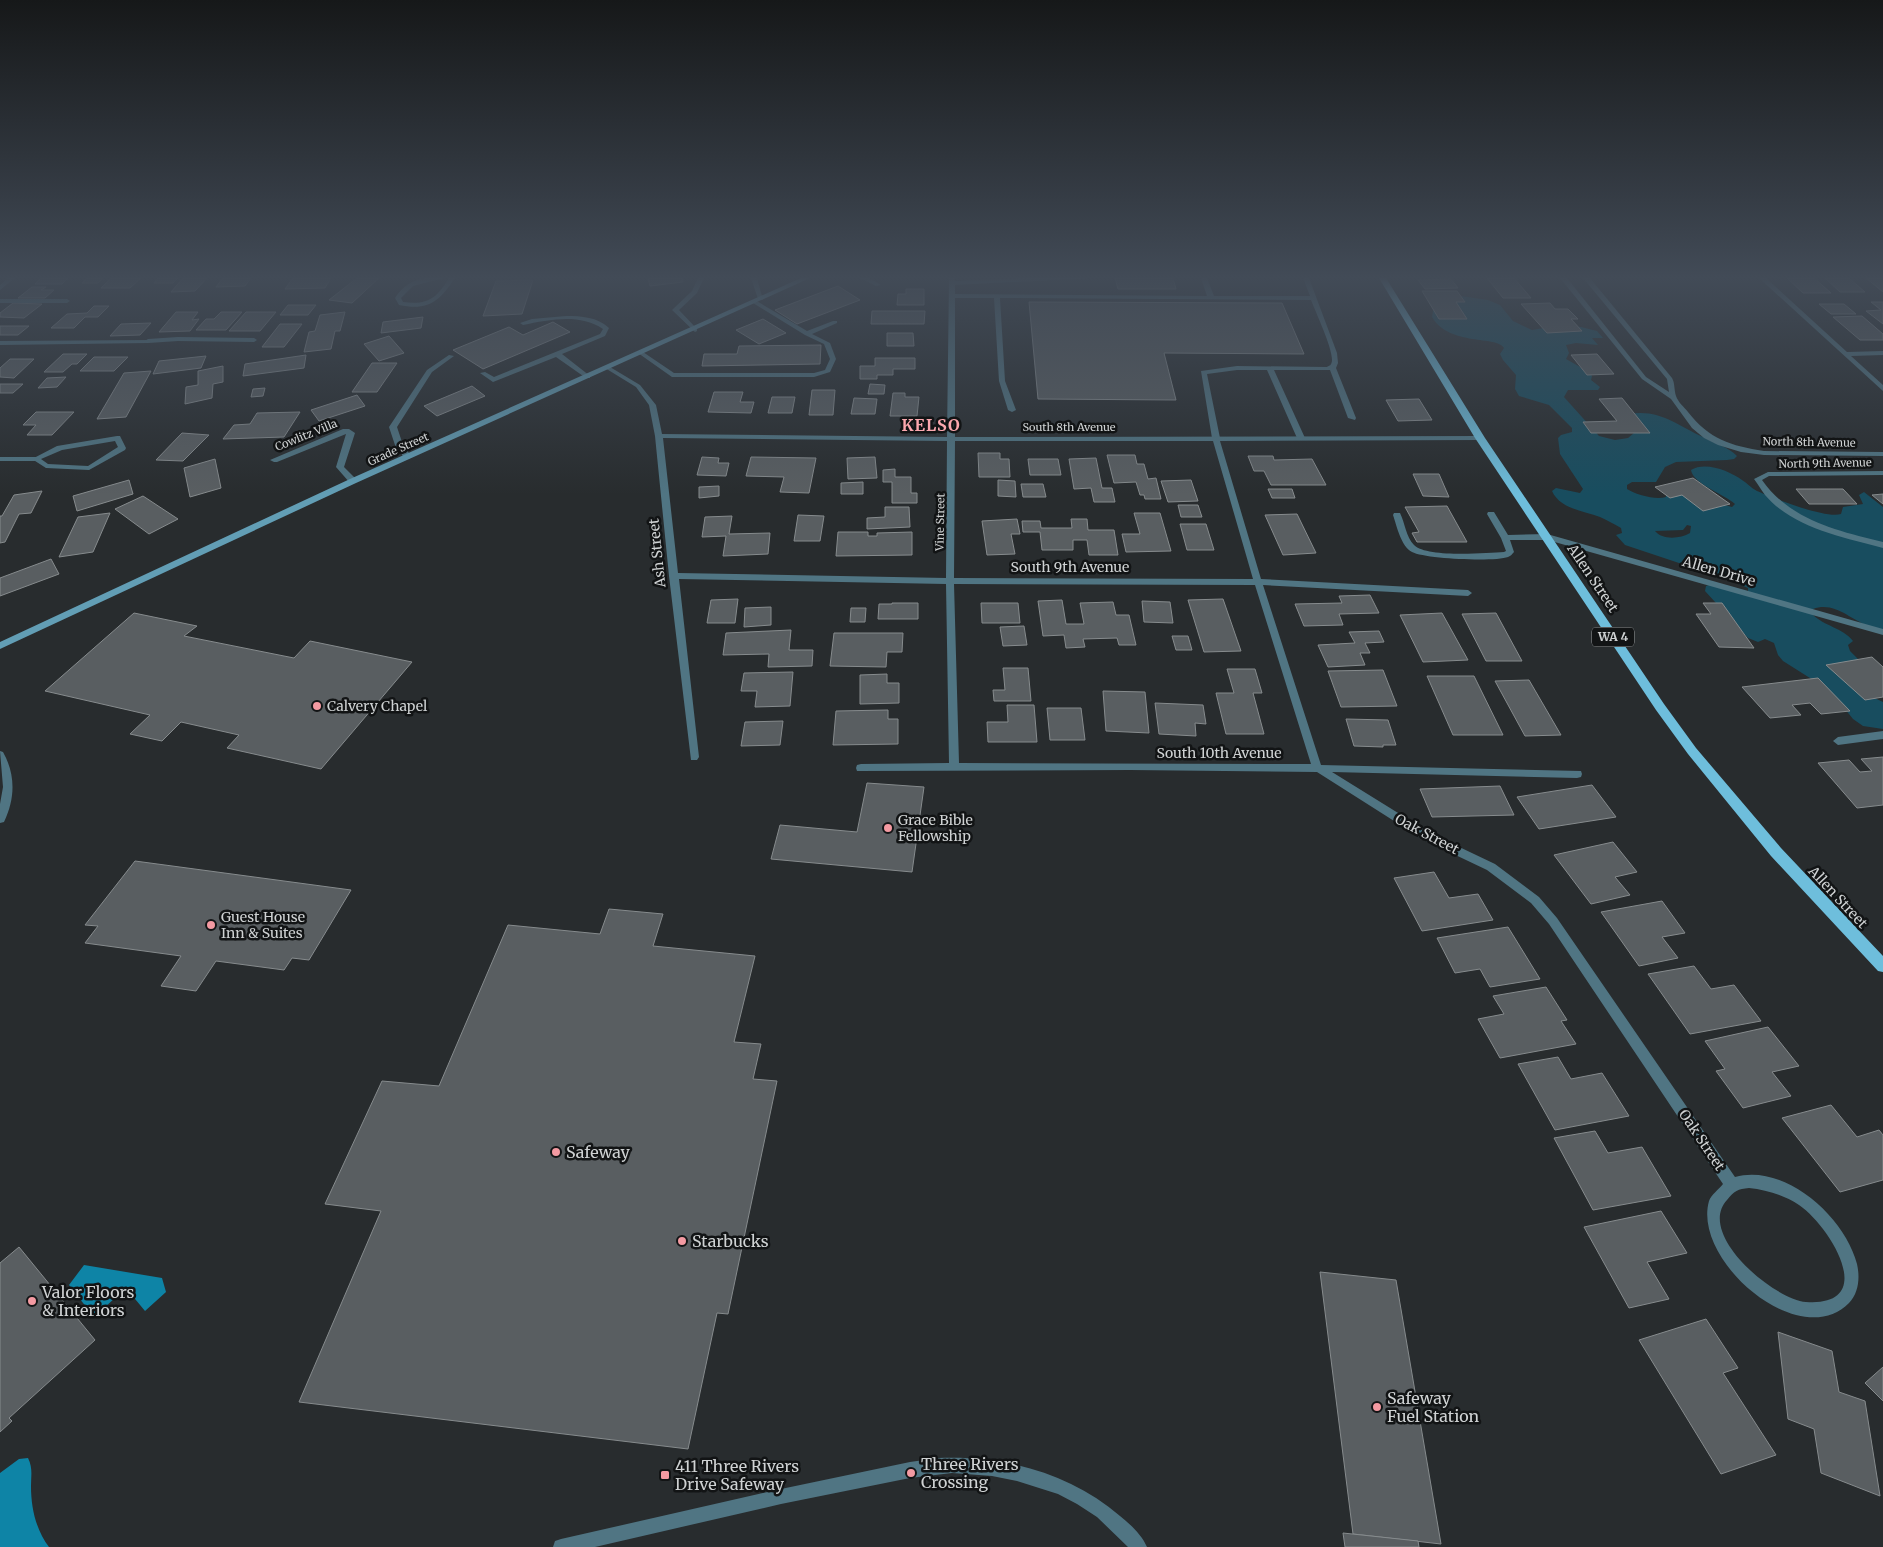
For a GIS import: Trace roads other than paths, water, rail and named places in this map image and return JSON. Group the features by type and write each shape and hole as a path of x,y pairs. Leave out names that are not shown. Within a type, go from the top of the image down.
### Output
{"main road":[{"name":"Grade Street","path":"0,646 353,481 648,350"},
{"name":"Allen Street","path":"1426,350 1480,438 1660,707 1692,751 1776,852 1883,966"}],"street":[{"path":"483,373 493,380 566,350"},
{"path":"641,353 672,376 814,375 828,370 833,359 830,350"},
{"name":"Vine Street","path":"952,350 950,581 954,766"},
{"path":"1000,350 1002,381 1012,410"},
{"path":"1316,767 1258,582 1216,438 1203,372 1237,368 1327,369 1335,363 1333,350"},
{"path":"1621,350 1644,378 1673,398"},
{"path":"1646,350 1670,379 1673,398"},
{"path":"1842,350 1883,389"},
{"path":"557,354 588,377"},
{"path":"1846,354 1883,354"},
{"path":"408,457 399,445 393,427 429,371 451,356"},
{"path":"1332,367 1352,418"},
{"name":"Ash Street","path":"608,368 638,386 652,405 659,436 672,576 694,757"},
{"path":"1270,369 1301,438"},
{"name":"North 8th Avenue","path":"1673,398 1695,426 1707,436 1729,445 1764,453 1883,454"},
{"name":"Cowlitz Villa","path":"274,460 346,431 351,433 340,467 353,481"},
{"name":"South 8th Avenue","path":"659,436 952,439 1480,438"},
{"path":"0,459 36,459 60,448 117,438 122,448 89,468 46,466 36,459"},
{"name":"North 9th Avenue","path":"1883,473 1768,474 1758,479 1764,491 1786,509 1818,526 1838,534 1883,545"},
{"path":"1397,516 1406,539 1416,550 1464,557 1506,555 1510,552 1510,549 1490,514"},
{"name":"Allen Drive","path":"1505,538 1547,537 1883,632"},
{"name":"South 9th Avenue","path":"672,576 950,581 1258,582 1468,593"},
{"path":"1838,741 1883,735"},
{"path":"0,755 6,765 8,784 5,806 0,819"},
{"name":"South 10th Avenue","path":"861,768 954,766 1316,767 1577,774"},
{"name":"Oak Street","path":"1316,767 1428,837 1491,867 1535,900 1559,929 1732,1185"},
{"name":"Oak Street","path":"1748,1181 1769,1184 1790,1192 1811,1206 1830,1224 1843,1244 1851,1265 1852,1284 1844,1299 1831,1308 1813,1311 1792,1307 1770,1297 1750,1282 1732,1264 1720,1244 1714,1225 1714,1208 1720,1194 1732,1185 1748,1181"},
{"path":"561,1547 797,1492 932,1467 966,1466 1028,1476 1060,1485 1102,1509 1125,1530 1139,1547"}],"place":[{"name":"Calvery Chapel","path":"317,706"},
{"name":"Grace Bible Fellowship","path":"888,828"},
{"name":"Guest House Inn & Suites","path":"211,925"},
{"name":"Safeway","path":"556,1152"},
{"name":"Starbucks","path":"682,1241"},
{"name":"Valor Floors & Interiors","path":"32,1301"},
{"name":"Safeway Fuel Station","path":"1377,1407"},
{"name":"Three Rivers Crossing","path":"911,1473"},
{"name":"411 Three Rivers Drive Safeway","path":"665,1475"}],"district":[{"name":"KELSO","path":"931,425"}]}
